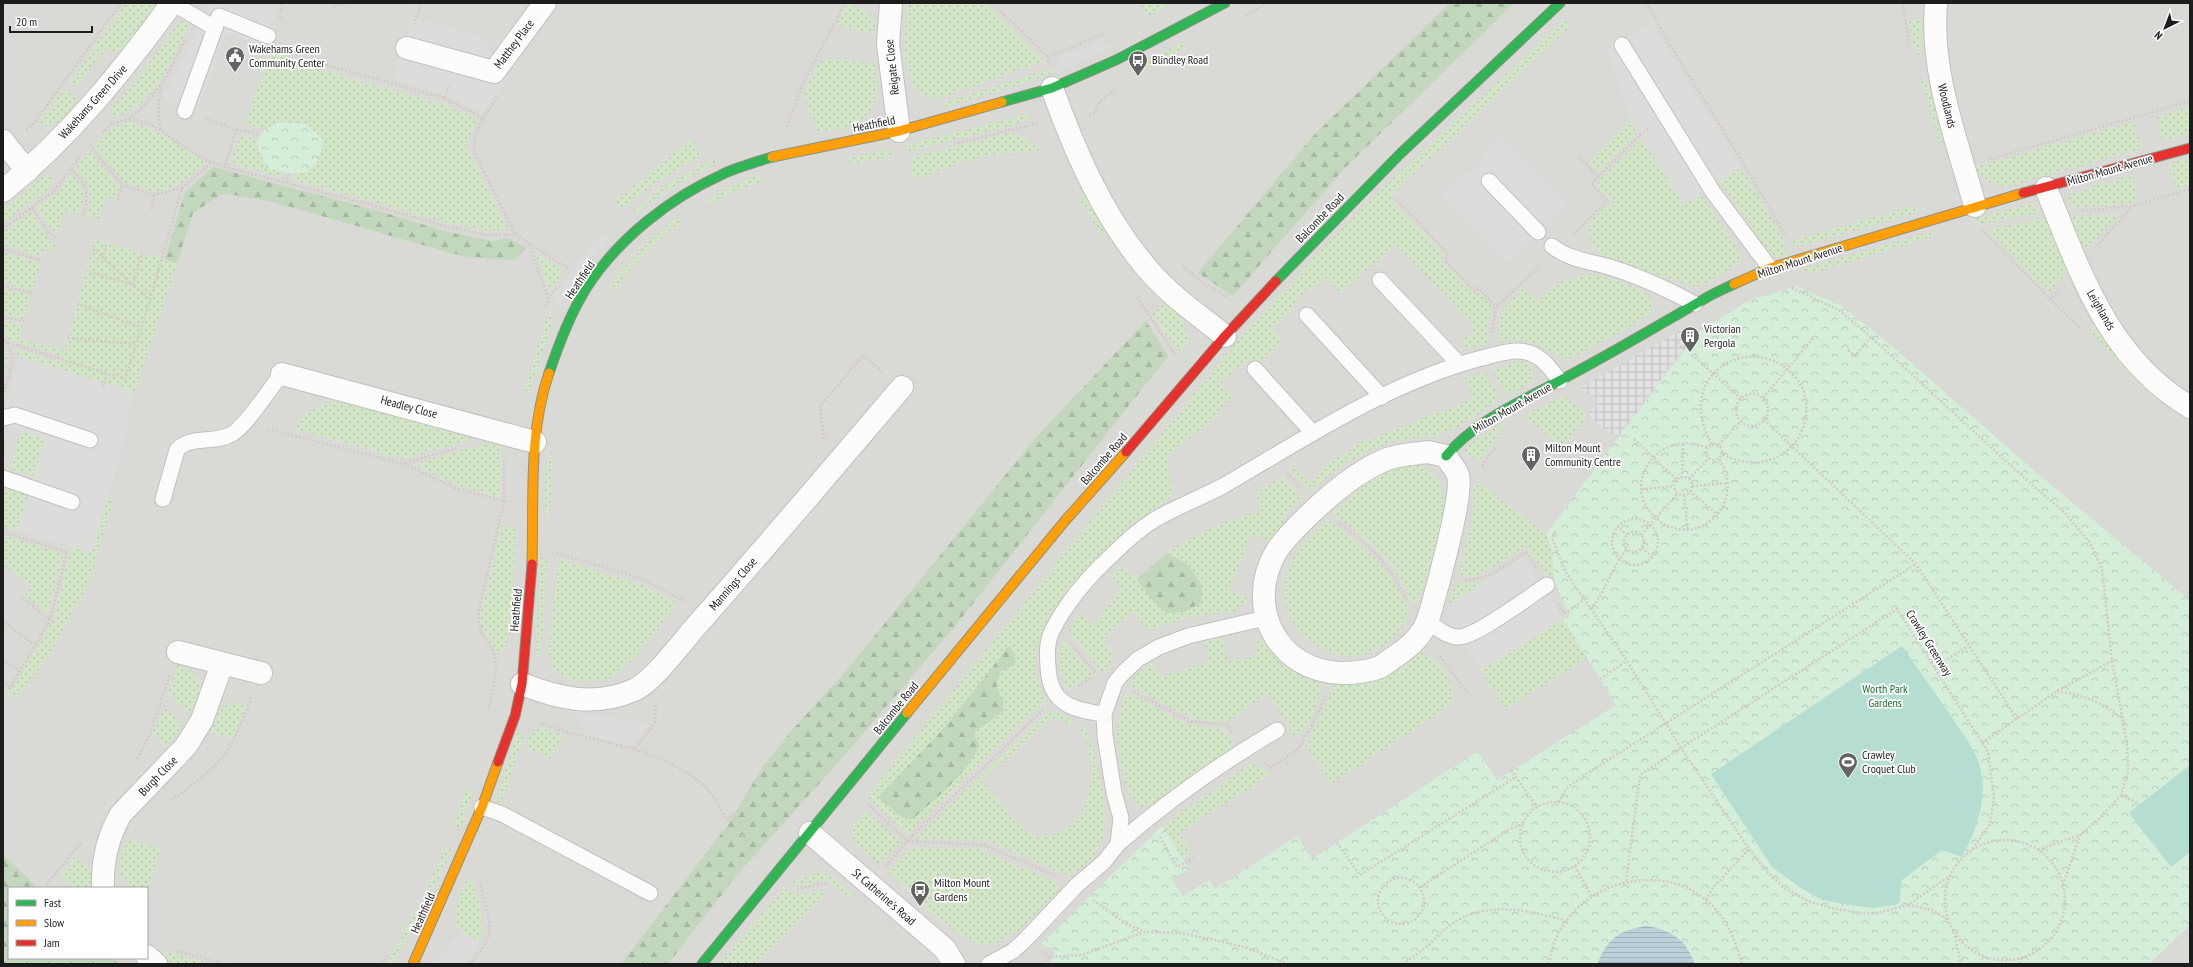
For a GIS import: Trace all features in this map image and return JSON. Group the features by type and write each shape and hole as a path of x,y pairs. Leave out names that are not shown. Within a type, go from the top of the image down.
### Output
{"street":[{"name":"Wakehams Green Drive","path":"3,191 27,171 92,106 127,64 172,3"},
{"name":"Matthey Place","path":"407,48 494,72 545,3"},
{"name":"Reigate Close","path":"890,3 888,44 899,131"},
{"name":"Heathfield","path":"413,964 482,807 513,722 522,684 533,546 535,442 544,387 564,330 587,287 612,256 635,231 684,193 724,174 781,154 899,131 1052,88 1116,60 1225,3"},
{"name":"Balcombe Road","path":"702,964 1064,522 1191,378 1225,336 1400,154 1560,3"},
{"name":"Woodlands","path":"1936,3 1935,21 1939,69 1946,106 1975,206"},
{"path":"1052,88 1079,160 1111,219 1141,262 1177,298 1225,336"},
{"path":"5,144 27,171"},
{"name":"Milton Mount Avenue","path":"1446,456 1456,443 1471,431 1509,407 1560,381 1694,304 1770,268 1975,206 2190,148"},
{"name":"Leighlands","path":"2046,188 2093,300 2125,351 2144,372 2169,394 2190,407"},
{"name":"Headley Close","path":"282,374 535,442"},
{"name":"Mannings Close","path":"522,684 559,697 596,700 615,697 635,690 651,676 707,614 902,387"},
{"path":"1428,452 1446,456 1458,476 1456,505 1444,561 1425,626 1403,651 1380,667 1356,673 1333,672 1311,668 1292,655 1276,640 1265,618 1263,595 1266,576 1276,553 1293,530 1318,506 1341,487 1388,459 1428,452"},
{"path":"178,652 261,673"},
{"name":"Burgh Close","path":"103,887 104,860 110,836 115,824 122,814 186,746 202,720 222,664"},
{"name":"St Catherine's Road","path":"810,833 945,949 954,964"},
{"path":"148,957 156,964"}],"lane":[{"path":"172,3 215,28"},
{"path":"185,111 219,16 268,36"},
{"path":"1622,45 1713,192 1770,268"},
{"path":"1489,181 1538,232"},
{"path":"1554,248 1579,261 1606,266 1636,277 1668,290 1694,304"},
{"path":"1380,280 1459,364"},
{"path":"1307,314 1382,397"},
{"path":"1104,714 1080,711 1068,706 1059,698 1048,682 1047,655 1050,635 1064,612 1092,576 1114,552 1153,521 1218,488 1313,433 1382,397 1412,382 1459,364 1498,354 1518,351 1534,354 1550,366 1560,381"},
{"path":"1255,369 1313,433"},
{"path":"163,499 177,450 181,446 226,437 234,433 282,374"},
{"path":"3,418 15,415 90,440"},
{"path":"3,478 72,502"},
{"path":"1425,626 1436,628 1447,634 1460,637 1474,633 1547,585"},
{"path":"1118,844 1121,818 1114,794 1105,736 1104,714 1115,683 1138,659 1158,647 1188,636 1265,618"},
{"path":"989,964 1013,951 1078,885 1104,862 1118,844 1148,817 1240,752 1277,730"},
{"path":"482,807 502,814 650,893"}],"path":[{"path":"5,144 34,123 121,3"},
{"path":"280,21 282,3"},
{"path":"333,8 335,4 346,6 348,3"},
{"path":"415,3 419,7"},
{"path":"415,17 422,3"},
{"path":"781,154 785,134 803,83 845,3"},
{"path":"992,3 1048,58 1048,65"},
{"path":"1242,19 1267,3"},
{"path":"1646,3 1675,54 1758,186 1788,239 1796,260"},
{"path":"128,120 146,105 162,85 196,18"},
{"path":"1048,58 1103,34 1110,39"},
{"path":"283,42 301,58 444,98 483,118 475,136 474,152 516,235 569,269"},
{"path":"161,130 158,114 158,101 162,85"},
{"path":"1093,120 1093,114 1101,100 1123,86"},
{"path":"92,106 112,124"},
{"path":"185,111 236,130 260,134"},
{"path":"951,144 1062,117 1093,114"},
{"path":"1498,354 1491,332 1496,307 1554,248 1607,201 1591,184 1640,135 1666,117"},
{"path":"101,135 112,124 128,120 144,122 161,130 180,144 211,162 225,167 368,204 444,226 485,235 516,235"},
{"path":"225,167 236,130"},
{"path":"95,140 89,146 122,186 154,195 182,188 211,162"},
{"path":"3,229 55,190 84,151"},
{"path":"1580,158 1598,177"},
{"path":"71,169 87,189 88,200 83,216"},
{"path":"287,183 289,174"},
{"path":"118,200 122,186"},
{"path":"8,344 125,379 150,300 182,188"},
{"path":"2056,213 2132,206 2190,189"},
{"path":"151,209 154,195"},
{"path":"1394,197 1449,255 1445,261 1475,291 1478,288 1496,307"},
{"path":"32,208 49,233 57,239"},
{"path":"1979,227 1986,226"},
{"path":"103,259 106,243"},
{"path":"529,244 548,299"},
{"path":"3,249 41,260"},
{"path":"93,249 150,300"},
{"path":"134,285 142,253"},
{"path":"1179,263 1212,289 1251,308"},
{"path":"87,271 134,285"},
{"path":"3,286 32,293"},
{"path":"1791,288 1839,310 1871,337 2031,484 2065,513 2090,543 2102,569 2112,662 2127,743 2128,772 2121,795 2100,818 2080,835 2038,850"},
{"path":"77,304 141,327"},
{"path":"3,317 24,321"},
{"path":"3,335 14,359 3,395"},
{"path":"1763,398 1815,336"},
{"path":"1848,350 1855,356 1871,337"},
{"path":"68,338 136,344"},
{"path":"838,462 826,451 820,406 863,355 902,387"},
{"path":"1712,444 1702,427 1699,409 1703,390 1713,374 1730,361 1750,356 1771,360 1788,370 1797,379 1806,402 1804,426 1792,446 1774,459 1753,463 1743,462 1722,454"},
{"path":"1695,357 1741,399"},
{"path":"103,388 108,373"},
{"path":"1754,394 1763,398 1768,407 1764,420 1755,426 1750,426 1738,418 1737,408 1741,399 1754,394"},
{"path":"1764,420 1916,564 2016,719"},
{"path":"1719,445 1741,421"},
{"path":"244,422 405,464 454,488 533,508"},
{"path":"1634,439 1677,480"},
{"path":"1707,448 1692,443 1683,442 1664,448 1653,457 1645,468 1642,489 1646,505 1656,518 1665,525 1688,530 1709,522 1718,515 1728,495 1728,483 1724,466 1719,459"},
{"path":"1682,478 1683,442"},
{"path":"1712,444 1719,445 1722,449 1722,454 1719,459 1713,460 1709,458 1706,453 1707,448 1712,444"},
{"path":"1480,469 1497,445"},
{"path":"1272,457 1318,506 1372,548 1385,562 1468,694"},
{"path":"1689,479 1709,458"},
{"path":"1674,486 1677,480 1682,478 1689,479"},
{"path":"1684,495 1690,491 1692,486 1689,479"},
{"path":"1692,486 1728,483"},
{"path":"1642,489 1674,486"},
{"path":"1674,486 1678,493 1684,495"},
{"path":"1690,491 1718,515"},
{"path":"1641,535 1678,493"},
{"path":"1684,495 1688,530"},
{"path":"1638,519 1650,525 1657,538 1658,545 1652,557 1640,564 1632,565 1619,559 1612,547 1611,540 1617,526 1623,522 1638,519"},
{"path":"1617,526 1627,535"},
{"path":"1555,531 1553,540 1565,571 1627,662 1666,725 1749,850 1768,873 1785,888 1810,902 1831,908 1859,913 1878,913 1908,904 1950,875 1963,858 1983,844 1997,841 2011,841 2038,850 2053,866 2063,885 2065,904 2061,922 2055,933 2038,951 2020,958 2005,960 1989,958 1974,952 1955,933 1948,920 1945,897 1950,875"},
{"path":"3,532 67,552 50,620 10,688 3,683"},
{"path":"1627,535 1636,532 1641,535 1644,543 1642,548 1636,551 1627,549"},
{"path":"1627,535 1625,541 1627,549"},
{"path":"533,546 640,578 660,587 707,614"},
{"path":"1642,548 1652,557"},
{"path":"1590,609 1599,600 1619,559 1627,549"},
{"path":"1459,579 1477,580 1526,552 1564,614 1584,600"},
{"path":"1558,802 1566,789 1580,778 1666,725 1916,564"},
{"path":"23,598 50,620"},
{"name":"Crawley Greenway","path":"1682,748 1897,609 1988,752 1994,797 1990,824 1971,851"},
{"path":"5,623 35,645"},
{"path":"871,885 907,841 1035,718 1059,698 1097,675 1056,625"},
{"path":"1934,668 1968,646"},
{"path":"3,659 20,671"},
{"path":"1600,679 1627,662"},
{"path":"1982,743 2057,691 2112,662"},
{"path":"651,676 657,692 655,723 634,749 652,755 700,782 711,793 726,819 728,820 732,814 738,821 745,845 775,874 794,889 826,883 831,887"},
{"path":"1115,683 1189,721 1228,725"},
{"path":"2057,691 2078,694 2094,700 2108,707 2123,719"},
{"path":"1299,748 1321,708"},
{"path":"1626,882 1640,775 1682,748"},
{"path":"1285,759 1288,764"},
{"path":"1511,770 1537,807"},
{"path":"1337,843 1360,875 1516,776"},
{"path":"848,786 907,841 984,844 1078,885 1098,905 1125,923 1145,932 1188,934 1247,948 1288,964"},
{"path":"2121,795 2140,804"},
{"path":"1558,802 1565,804 1578,811 1590,829 1590,843 1588,851 1575,866 1567,870 1553,872 1546,871 1533,864 1528,858 1522,846 1521,831 1523,824 1537,807 1558,802"},
{"path":"1148,817 1177,868 1195,858"},
{"path":"1420,887 1510,828 1523,824"},
{"path":"2063,885 2080,835"},
{"path":"1706,900 1712,889 1749,850"},
{"path":"1575,866 1591,896"},
{"path":"469,964 482,952 491,928 479,874"},
{"path":"1401,878 1411,880 1420,887 1424,902 1417,918 1407,923 1396,923 1382,913 1379,897 1386,884 1401,878"},
{"path":"1549,964 1557,935 1565,920 1591,896 1614,885 1643,880 1670,883 1690,891 1706,900 1730,929 1738,948 1742,964"},
{"path":"1908,904 1932,910 1948,920"},
{"path":"1403,964 1428,945 1452,923 1476,912 1502,908 1536,913 1565,920"},
{"path":"1042,964 1050,957 1082,955 1145,932"},
{"path":"1955,933 1961,964"},
{"path":"175,951 225,964"},
{"path":"2020,958 2020,964"}],"shaded area":[{"path":"3,3 2190,3 2190,964 3,964"},
{"path":"210,3 278,3 264,47 227,33 197,112 163,98"},
{"path":"413,17 482,37 509,78 483,113 451,97 395,79"},
{"path":"1651,22 1741,168 1684,205 1631,120 1607,51"},
{"path":"1101,40 1112,47 1051,74 1060,58"},
{"path":"1501,135 1568,205 1507,263 1440,194 1461,174 1464,177 1484,159 1481,155"},
{"path":"613,234 574,281 556,310 554,297 577,264 597,238"},
{"path":"1685,328 1690,341 1617,438 1587,415 1598,402 1580,388"},
{"path":"19,357 135,392 127,418 131,418 92,553 17,531 45,439 8,427 6,405"},
{"path":"1524,557 1563,619 1481,671 1442,609"},
{"path":"574,711 650,725 632,746 584,735 582,723 574,714"},
{"path":"461,932 479,941 476,951 463,964 431,964"}],"green space":[{"path":"126,3 157,3 125,51 105,50 77,84 67,85"},
{"path":"848,3 870,14 876,24 873,31 867,32 836,25"},
{"path":"908,3 986,3 1044,61 945,96 936,98 927,97 918,91 912,81 908,69 905,40"},
{"path":"1138,3 1166,3 1168,5 1150,15"},
{"path":"1450,3 1514,3 1342,171 1233,296 1198,273 1313,136"},
{"path":"1921,18 1921,54 1917,56 1908,22"},
{"path":"181,20 190,24 169,65 152,91 130,110 116,117 111,115 110,110 133,85"},
{"path":"1565,20 1570,26 1389,197 1444,255 1441,260 1475,295 1479,291 1492,306 1486,330 1488,345 1467,349 1461,342 1476,328 1396,244 1340,293 1326,277 1311,291 1308,288 1298,298 1288,314 1272,329 1282,340 1280,343 1263,358 1241,364 1220,383 1232,396 1206,425 1167,456 1172,493 1170,498 1137,521 1106,548 1074,583 1060,602 1048,622 1039,642 1035,661 1037,676 1046,701 1020,724 908,835 867,797 1238,340 1328,243 1391,181","holes":["1015,656 1001,671 996,685 1003,701 985,725 879,797"]},
{"path":"1180,44 1188,47 1138,73 1136,67"},
{"path":"275,46 280,47 287,56 299,64 444,105 477,119 466,147 508,229 486,230 449,223 294,180 293,175 308,171 280,122 263,129 244,123"},
{"path":"822,59 875,63 877,91 874,102 870,111 864,118 848,127 828,131 817,131 803,93"},
{"path":"1055,67 1051,74 949,107 938,105"},
{"path":"1927,81 1945,141 1939,143 1921,82"},
{"path":"63,91 75,94 74,110 68,118 63,121 37,126"},
{"path":"2190,107 2190,134 2163,141 2156,117"},
{"path":"1027,115 1029,121 906,152 908,145"},
{"path":"1631,120 1638,132 1598,172 1588,162"},
{"path":"128,122 160,133 206,163 180,185 155,192 124,183 93,146 114,127"},
{"path":"280,122 307,124 324,140 321,153 316,162 305,172 297,174 267,168 260,152 258,140 264,131"},
{"path":"2133,122 2143,148 2006,187 1991,183 1981,175 1975,167"},
{"path":"1009,132 1045,150 989,155 965,161 915,179 909,159"},
{"path":"240,136 259,140 257,148 267,167 281,172 280,177 231,163"},
{"path":"692,139 702,155 659,180 623,208 616,201"},
{"path":"1642,139 1683,204 1701,194 1741,254 1742,259 1738,263 1707,284 1691,286 1610,259 1601,253 1591,241 1589,236 1590,224 1597,215 1613,201 1596,184"},
{"path":"894,149 890,156 851,164 849,158"},
{"path":"89,150 119,187 115,199 106,197 99,220 87,216 90,201 89,190 84,180 75,169"},
{"path":"716,157 717,162 669,189 637,212 631,212 665,186"},
{"path":"2190,157 2190,185 2176,189 2169,164"},
{"path":"213,167 389,214 444,231 493,241 508,238 527,248 514,260 468,257 273,202 224,193 193,213 177,263 165,259 185,192"},
{"path":"1741,168 1780,232 1788,257 1773,256 1766,249 1720,182"},
{"path":"71,174 80,184 83,192 84,197 80,214 64,210 58,232 53,231 36,208 58,192"},
{"path":"45,175 52,176 49,189 3,224 3,210"},
{"path":"2132,175 2138,199 2130,203 2074,208 2069,202 2069,195"},
{"path":"754,177 762,178 764,181 738,190 708,205 707,200 734,185"},
{"path":"1078,195 1084,195 1107,232 1103,237 1094,224"},
{"path":"2032,204 2041,212 1978,224 1977,218"},
{"path":"1917,205 1918,212 1796,247 1793,241"},
{"path":"31,212 51,243 55,245 53,251 44,249 42,256 3,246 3,232"},
{"path":"2118,215 2082,254 2065,217"},
{"path":"679,217 684,219 655,244 611,292 608,288 632,259 650,241"},
{"path":"2046,219 2053,229 2068,270 2049,293 1987,230"},
{"path":"1933,231 1934,236 1806,275 1803,269"},
{"path":"95,240 177,263 135,392 19,357 15,349 61,363 63,357 10,340 3,327 3,321 23,324 19,339 65,351"},
{"path":"3,252 40,263 33,290 3,283"},
{"path":"535,252 564,271 551,291"},
{"path":"1593,274 1636,287 1645,292 1651,299 1652,307 1647,316 1576,356 1563,358 1533,343 1520,340 1501,343 1498,326 1500,319 1507,306 1524,288 1536,301 1562,281"},
{"name":"Worth Park Gardens","path":"1797,286 1842,306 1892,346 2038,474 2190,600 2190,925 2149,964 1050,964 1055,950 1041,944 1162,826 1189,869 1172,880 1183,896 1209,880 1215,889 1297,836 1312,859 1478,751 1497,780 1616,705 1563,619 1570,615 1554,583 1552,550 1546,534 1668,371 1701,330 1748,301"},
{"path":"3,288 31,295 24,319 3,315"},
{"path":"1168,304 1180,316 1189,342 1178,352 1152,314 1160,306"},
{"path":"549,313 553,316 550,330 531,388 523,393"},
{"path":"1146,321 1168,356 956,625 843,757 736,876 668,964 621,964 727,826 764,765 792,730 846,671 1038,435"},
{"path":"2097,324 2126,366 2157,398 2155,400 2124,370 2090,331"},
{"path":"3,349 8,359 3,380"},
{"path":"1519,361 1530,366 1533,377 1530,383 1507,395 1491,370"},
{"path":"1485,372 1500,398 1458,427 1437,435 1403,440 1372,449 1340,467 1311,491 1291,472 1295,467 1311,482 1333,460 1360,443 1473,399 1466,378"},
{"path":"1564,396 1587,415 1563,447 1524,417"},
{"path":"333,402 348,403 470,434 471,439 404,459 295,429 306,414 315,408"},
{"path":"1509,419 1479,462 1464,450 1468,445"},
{"path":"21,431 45,439 34,476 10,469"},
{"path":"489,443 501,447 500,497 456,485 414,464"},
{"path":"553,455 549,520 546,516 544,500 548,456"},
{"path":"1415,462 1428,470 1438,481 1442,491 1444,505 1443,519 1436,550 1415,608 1399,576 1381,553 1333,514 1360,488 1380,474 1403,464"},
{"path":"1283,477 1301,499 1290,510 1271,542 1252,533 1229,591 1251,599 1234,612 1197,615 1146,630 1135,612 1122,619 1103,639 1115,655 1103,672 1099,669 1069,631 1078,614 1094,625 1121,589 1111,575 1121,565 1137,579 1152,600 1201,603 1202,585 1188,565 1167,553 1190,539 1222,523 1260,512 1257,492"},
{"path":"1478,482 1546,534 1552,550 1554,583 1542,570 1527,546 1477,577 1459,576 1474,510 1474,486"},
{"path":"7,487 28,494 17,531 3,527 3,500"},
{"path":"108,497 114,499 88,585 47,658 16,698 9,694 54,620 71,547 92,553"},
{"path":"1327,519 1366,550 1386,571 1403,597 1410,614 1391,640 1383,646 1365,654 1346,656 1328,651 1312,642 1298,629 1289,613 1284,595 1286,575 1289,567 1303,544"},
{"path":"502,525 515,528 514,569 507,643 505,649 496,653 481,627 481,614"},
{"path":"3,535 63,554 48,613 25,596 32,586 3,565"},
{"path":"1167,553 1188,565 1202,585 1201,603 1184,612 1166,613 1152,600 1137,579"},
{"path":"541,557 547,558 543,631 539,655 536,657"},
{"path":"559,560 643,585 677,604 645,646 625,666 607,678 589,681 571,679 558,672 550,662 548,653"},
{"path":"1490,579 1448,605 1456,582 1477,583"},
{"path":"1563,619 1587,658 1505,709 1481,671"},
{"path":"1214,636 1223,639 1228,662 1256,657 1255,637 1293,667 1311,677 1323,680 1314,712 1301,733 1295,738 1268,693 1231,719 1216,722 1203,720 1177,711 1130,686 1133,678 1150,663 1161,677 1209,662 1204,641"},
{"path":"1064,640 1093,675 1068,689 1064,683 1059,665 1060,653"},
{"path":"1009,646 1015,656 1014,665 1001,671 996,685 1003,701 1004,711 973,733 979,744 975,754 960,775 913,819 903,818 878,797 945,727"},
{"name":"Crawley Croquet Club","path":"1902,646 1976,755 1983,786 1977,823 1962,857 1942,850 1902,880 1899,904 1873,908 1823,900 1802,889 1772,867 1711,774"},
{"path":"1422,652 1438,664 1447,676 1453,695 1448,707 1331,784 1306,745 1336,681 1363,682 1380,678 1397,670 1405,665 1414,656"},
{"path":"179,660 192,672 199,684 199,697 190,713 168,693"},
{"path":"1131,694 1188,725 1224,729 1234,748 1156,802 1144,808 1137,805 1124,781 1116,734 1124,695"},
{"path":"237,702 247,703 233,738 207,732 218,712 226,706"},
{"path":"165,706 182,726 168,747 152,734"},
{"path":"1048,712 1058,712 1072,719 1071,724 1052,717 982,781 1014,819 1032,835 1040,837 1048,836 1067,829 1077,819 1085,806 1089,790 1091,774 1090,758 1087,743 1080,731 1083,727 1089,737 1094,752 1104,801 1105,816 1101,843 1094,855 1084,866 1069,876 985,840 916,838"},
{"path":"538,728 564,734 551,759 530,749 527,750 530,736"},
{"path":"517,732 524,734 502,803 496,802"},
{"path":"1251,764 1259,767 1270,775 1179,833 1191,852 1182,859 1162,826"},
{"path":"2190,765 2190,852 2171,867 2129,813"},
{"path":"467,785 472,794 460,828 454,827"},
{"path":"867,811 900,842 880,865 856,844 851,834 853,824"},
{"path":"127,840 160,848 148,893 148,887 131,887 121,875 120,861"},
{"path":"446,847 451,850 433,890 427,889"},
{"path":"910,849 980,849 1056,883 1060,887 1048,902 1023,926 1007,938 988,944 977,942 964,936 936,916 888,872"},
{"path":"3,855 37,887 8,887 8,959 114,959 120,964 3,964"},
{"path":"76,856 93,873 90,887 72,887 60,875"},
{"path":"818,873 827,874 855,895 851,899 827,880 795,886 792,882"},
{"path":"467,880 473,881 481,911 482,926 479,941 460,929 456,923 455,916 458,900"},
{"path":"784,889 800,894 828,890 755,964 719,964"},
{"path":"416,911 421,914 392,964 386,964"},
{"path":"159,950 203,962 203,964 172,964 160,955"}],"water":[{"path":"1647,926 1664,931 1677,938 1687,948 1695,964 1597,964 1610,942 1616,937 1629,930"}],"traffic: fast":[{"path":"1002,102 1052,88 1116,60 1225,3"},
{"path":"1276,281 1400,154 1560,3"},
{"path":"549,373 565,329 581,297 600,269 630,236 665,207 703,184 735,169 772,157"},
{"path":"1446,456 1471,432 1499,413 1598,360 1713,294 1734,284"},
{"path":"702,964 907,713"}],"traffic: slow":[{"path":"772,157 899,131 1002,102"},
{"path":"1734,284 1770,268 2023,193"},
{"path":"532,564 533,468 535,443 542,396 549,373"},
{"path":"907,713 1064,522 1126,452"},
{"path":"413,964 482,807 498,762"}],"traffic: jam":[{"path":"2023,193 2190,148"},
{"path":"1126,452 1225,336 1276,281"},
{"path":"498,762 515,716 522,684 532,564"}],"place":[{"name":"Wakehams Green Community Center","path":"235,73"},
{"name":"Blindley Road","path":"1138,77"},
{"name":"Victorian Pergola","path":"1690,353"},
{"name":"Milton Mount Community Centre","path":"1531,472"},
{"name":"Crawley Croquet Club","path":"1848,779"},
{"name":"Milton Mount Gardens","path":"920,907"}]}
